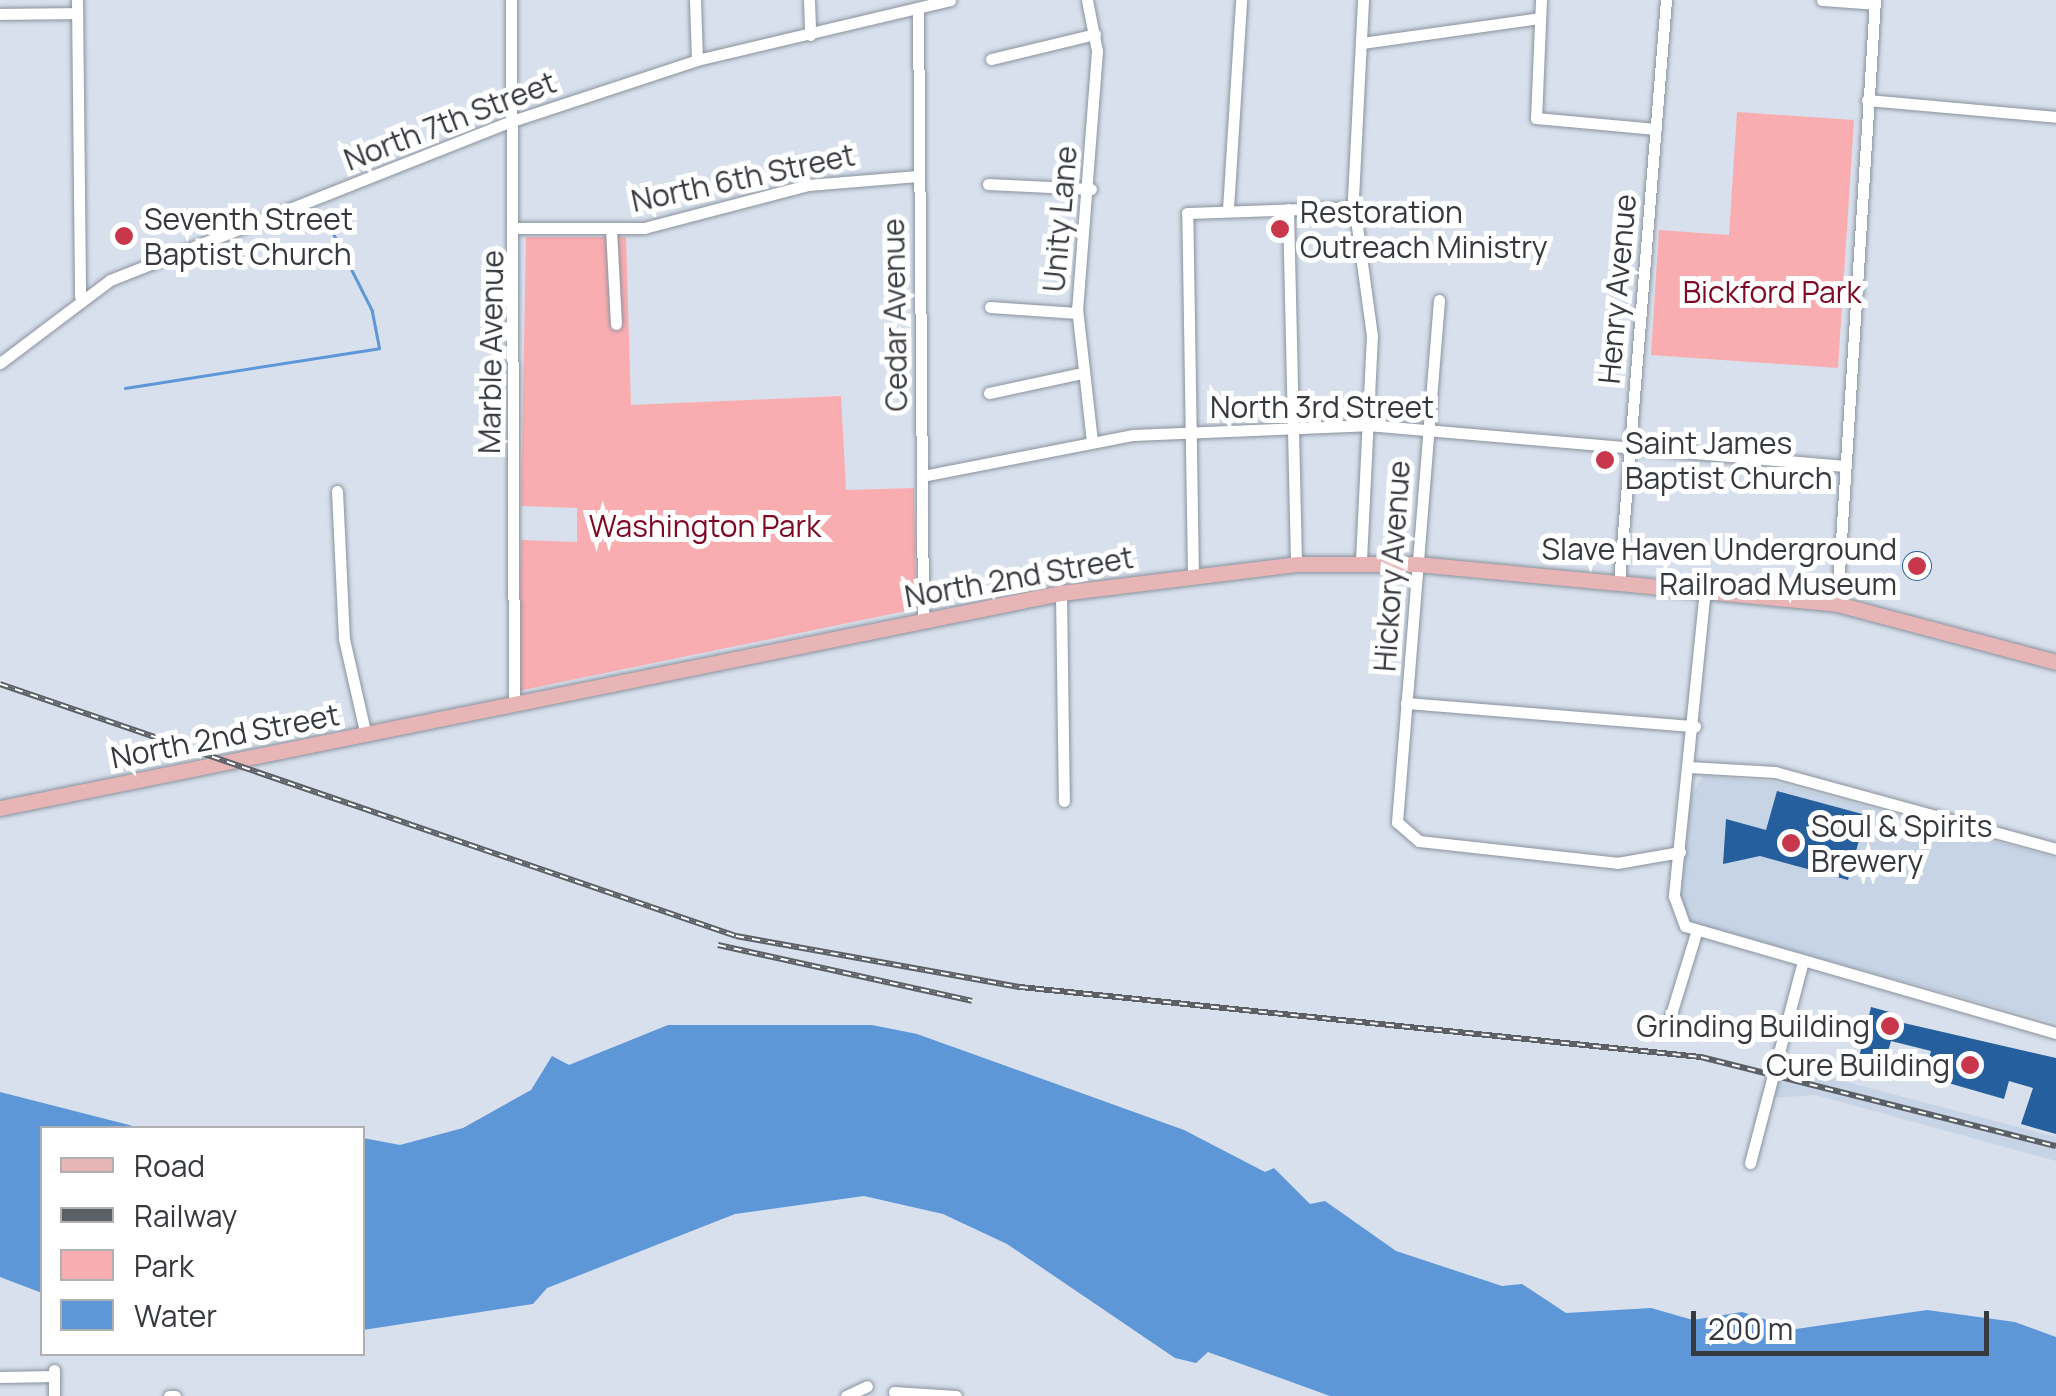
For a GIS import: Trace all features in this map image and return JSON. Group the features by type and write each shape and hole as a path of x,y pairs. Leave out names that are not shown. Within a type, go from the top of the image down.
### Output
{"main road":[{"name":"North 2nd Street","path":"0,808 1061,593 1296,564 1361,560 1417,564 1838,604 2056,662"}],"street":[{"path":"5,0 2,14 77,6 80,296"},
{"name":"Marble Avenue","path":"511,0 518,228 514,705"},
{"path":"695,0 697,60"},
{"path":"809,0 810,35"},
{"name":"North 7th Street","path":"0,362 80,296 512,121 697,60 810,35 910,6 950,0"},
{"name":"Unity Lane","path":"1087,0 1095,34 1091,189 1077,313 1078,374 1092,441"},
{"path":"1228,209 1240,0"},
{"path":"1361,560 1372,336 1354,207 1363,0"},
{"path":"1541,0 1532,110 1544,121 1655,129"},
{"name":"Henry Avenue","path":"1619,582 1666,0"},
{"path":"1822,0 1875,2 1838,604"},
{"name":"Cedar Avenue","path":"910,6 918,176 923,622"},
{"path":"1362,43 1539,18"},
{"path":"991,58 1095,34"},
{"path":"1867,100 2056,117"},
{"name":"North 6th Street","path":"518,228 611,229 680,222 854,176 918,176"},
{"path":"988,184 1091,189"},
{"path":"1193,576 1187,213 1354,207"},
{"path":"1288,209 1296,564"},
{"path":"611,229 616,324"},
{"name":"Hickory Avenue","path":"1440,300 1406,703 1404,834 1616,863 1680,852"},
{"path":"990,307 1077,313"},
{"path":"990,393 1078,374"},
{"name":"North 3rd Street","path":"922,476 1092,441 1367,425 1844,466"},
{"path":"337,491 344,639 366,736"},
{"path":"1705,589 1675,909 1696,933 1802,966 2056,1034"},
{"path":"1061,593 1064,802"},
{"path":"1406,703 1695,726"},
{"path":"1689,767 1775,772 2056,850"},
{"path":"1668,1024 1696,933"},
{"path":"1750,1163 1802,966"},
{"path":"0,1377 54,1373 54,1396"},
{"path":"846,1396 867,1386"},
{"path":"894,1392 956,1396"}],"shaded area":[{"path":"1703,776 1774,782 2056,858 2056,1023 1693,923 1679,902 1691,795"},
{"path":"1782,1065 2056,1137 2056,1161 1816,1095 1769,1098"}],"green space":[{"name":"Bickford Park","path":"1737,112 1854,120 1838,368 1651,355 1659,230 1729,235"},
{"name":"Washington Park","path":"526,237 626,237 631,405 841,396 846,490 914,488 916,609 518,691 521,540 577,542 577,508 521,506"}],"water":[{"path":"668,1025 872,1025 917,1034 1184,1130 1265,1172 1274,1168 1310,1204 1325,1201 1396,1251 1502,1286 1522,1284 1566,1313 1651,1308 1693,1320 1742,1312 1796,1329 1927,1310 2015,1322 2056,1337 2056,1396 1330,1396 1208,1352 1196,1363 1175,1358 1007,1244 943,1214 864,1196 735,1214 547,1288 533,1304 365,1330 365,1138 400,1145 463,1128 531,1090 552,1056 569,1065"},
{"path":"0,1092 133,1126 40,1126 40,1292 0,1277"}],"building":[{"name":"Slave Haven Underground Railroad Museum","path":"1917,551 1927,556 1932,566 1927,576 1917,581 1907,576 1902,566 1907,556"},
{"name":"Soul & Spirits Brewery","path":"1777,791 1866,815 1848,880 1760,856 1723,864 1726,819 1766,830"},
{"path":"1871,1007 1897,1014 1895,1021 2056,1058 2056,1134 2021,1124 2033,1088 2009,1081 2004,1099 1924,1076 1931,1051 1891,1041 1884,1065 1859,1058"}],"waterway":[{"path":"125,388 379,348 372,311 323,214"}],"railway":[{"path":"0,684 736,936 1020,987 1701,1057 2056,1146"},
{"path":"718,945 972,1001"}],"place":[{"name":"Restoration Outreach Ministry","path":"1280,229"},
{"name":"Seventh Street Baptist Church","path":"124,236"},
{"name":"Saint James Baptist Church","path":"1605,460"},
{"name":"Slave Haven Underground Railroad Museum","path":"1917,566"},
{"name":"Soul & Spirits Brewery","path":"1791,843"},
{"name":"Grinding Building","path":"1890,1026"},
{"name":"Cure Building","path":"1970,1065"}]}
